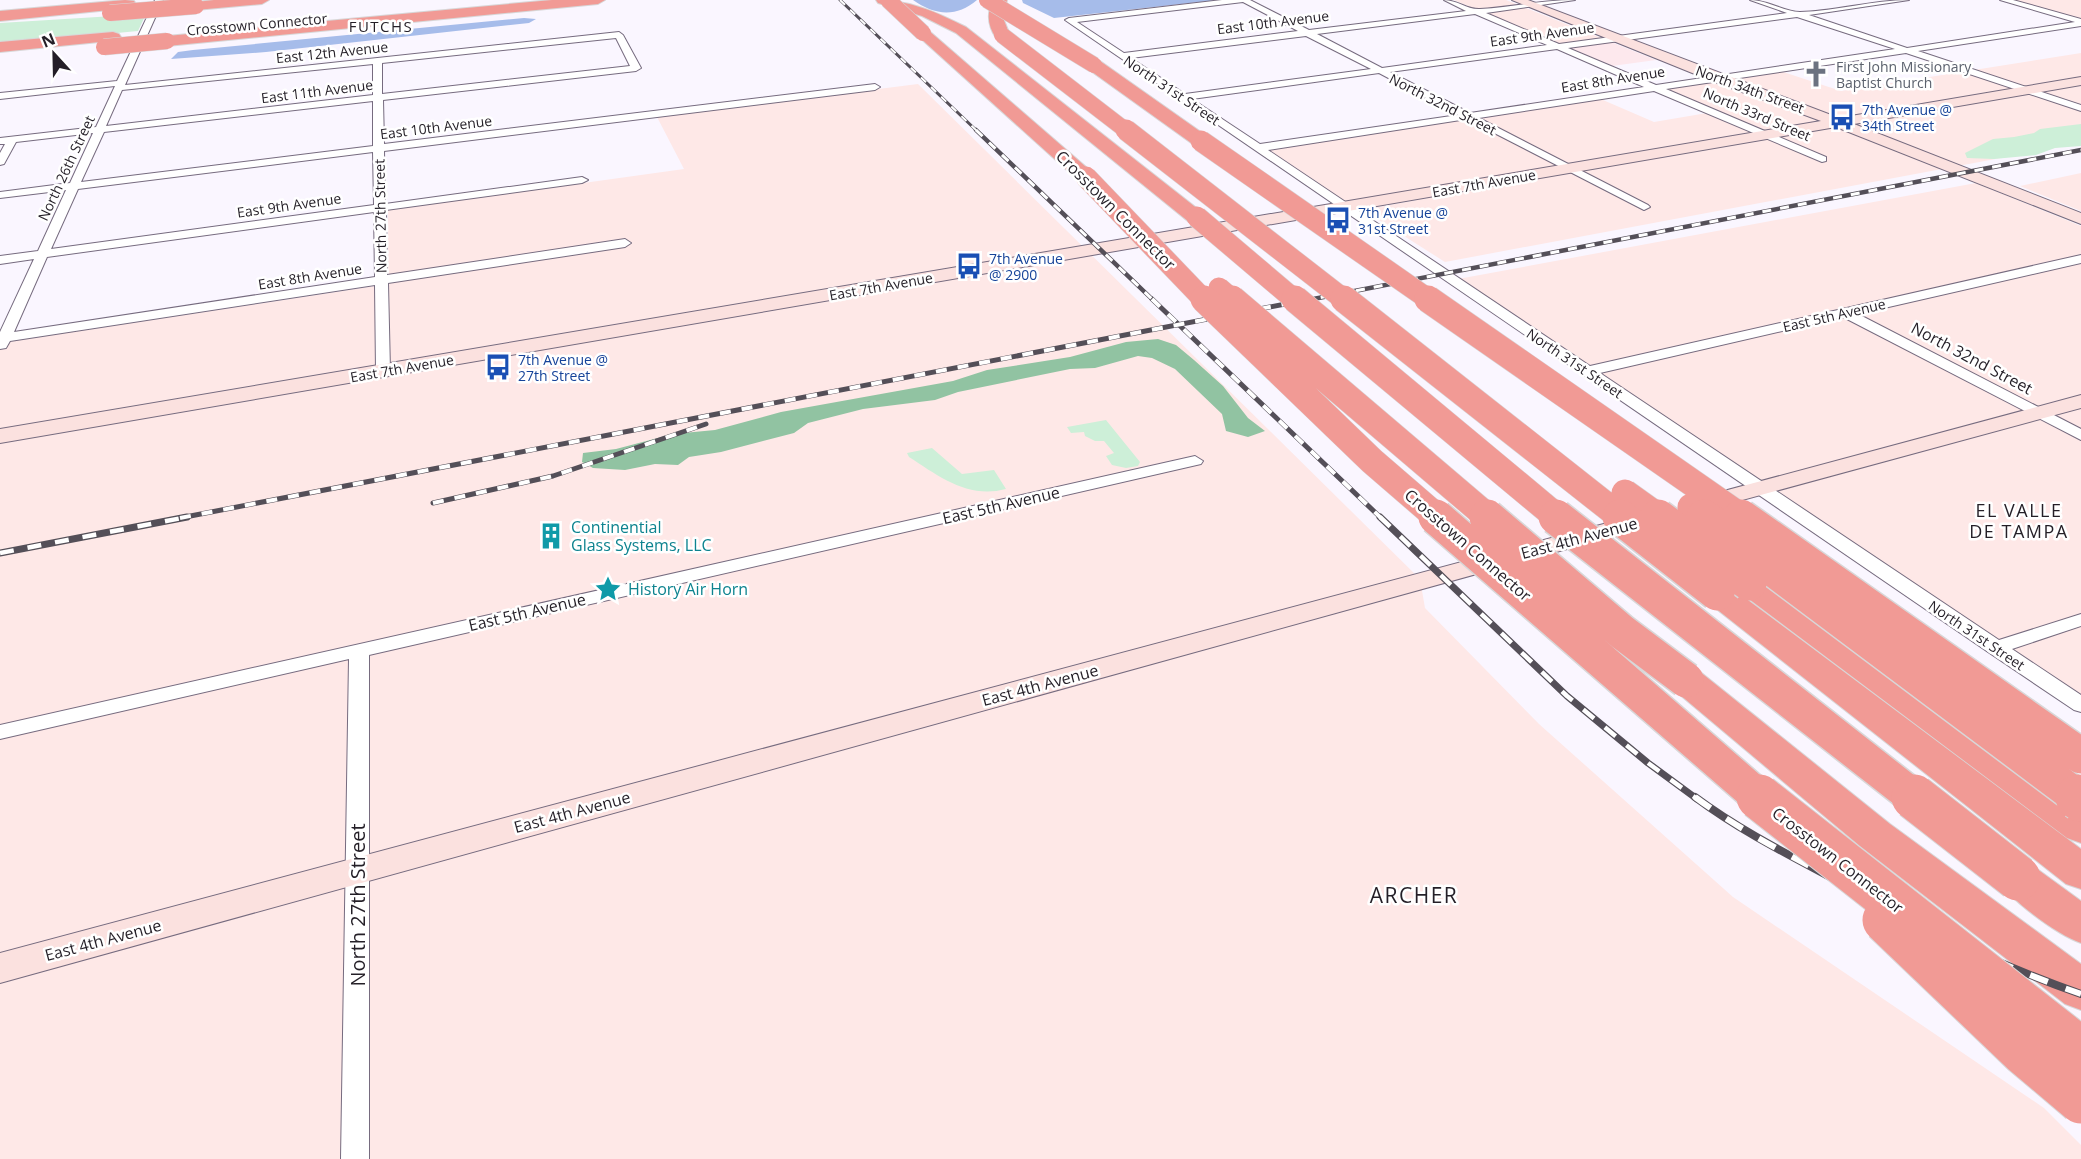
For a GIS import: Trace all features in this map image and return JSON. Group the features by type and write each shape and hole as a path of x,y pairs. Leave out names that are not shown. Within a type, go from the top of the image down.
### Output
{"highway":[{"path":"0,16 179,0"},
{"name":"Crosstown Connector","path":"0,21 111,7 196,6 262,0"},
{"name":"Crosstown Connector","path":"167,38 514,0"},
{"path":"0,58 167,38 250,33 598,0"},
{"path":"884,0 927,13 961,30 1197,217 1518,487 1805,713 2081,925"},
{"name":"Crosstown Connector","path":"888,0 1086,177 1218,314 1372,461 1780,815 2081,1050"},
{"path":"987,0 1094,65 2081,756"},
{"path":"1000,0 995,10 997,27 1013,45 1260,232 1936,763 2081,872"},
{"path":"0,9 111,7"},
{"path":"0,47 106,44"},
{"path":"1086,177 1262,324 1622,632 1686,680 1875,835 2081,990"},
{"path":"1197,217 1279,305 1358,381 1635,628 1686,680"},
{"path":"1260,232 1336,283 2081,827"},
{"path":"1430,301 1546,398 2081,799"},
{"path":"1780,815 2014,1044 2081,1101"}],"street":[{"name":"North 26th Street","path":"2,341 159,0"},
{"name":"North 31st Street","path":"1243,0 1068,20 2081,705"},
{"name":"North 32nd Street","path":"1243,0 1644,207"},
{"name":"North 33rd Street","path":"1448,0 1822,159"},
{"name":"East 10th Avenue","path":"1122,56 1476,12 1524,2 1571,0"},
{"path":"1754,0 2081,108"},
{"name":"East 9th Avenue","path":"1183,97 1905,0"},
{"path":"2004,0 2081,23"},
{"name":"North 34th Street","path":"1524,2 1717,78 1839,122 2081,219"},
{"name":"East 8th Avenue","path":"1257,148 2081,23"},
{"name":"East 12th Avenue","path":"0,96 376,61 619,35 636,68"},
{"name":"North 27th Street","path":"376,61 383,371"},
{"name":"East 11th Avenue","path":"0,141 636,68"},
{"name":"East 7th Avenue","path":"0,436 2081,81"},
{"name":"East 10th Avenue","path":"0,195 875,87"},
{"path":"0,162 13,139"},
{"name":"East 9th Avenue","path":"0,260 582,180"},
{"name":"East 8th Avenue","path":"2,341 625,243"},
{"name":"East 5th Avenue","path":"1588,371 2081,259"},
{"name":"North 32nd Street","path":"1846,313 2081,435"},
{"name":"East 4th Avenue","path":"0,968 2081,401"},
{"name":"East 5th Avenue","path":"0,732 1195,461"},
{"path":"1995,648 2081,620"},
{"name":"North 27th Street","path":"356,1159 359,651"}],"shaded area":[{"path":"1454,0 1506,0 1601,38 1558,44"},
{"path":"2010,0 2081,0 2081,20"},
{"path":"1611,42 1656,60 1612,66 1569,48"},
{"path":"2081,53 2081,143 1445,262 1363,210 1745,139 1346,206 1259,148 1596,97 1654,122 1707,113 1650,88 1774,69 1841,91"},
{"path":"918,84 1420,579 1425,608 1539,724 1733,897 2044,1108 2081,1145 2081,1159 0,1159 0,343 388,284 388,210 684,169 657,117"},
{"path":"2081,173 2081,211 2020,186"},
{"path":"1976,183 2081,226 2081,696 1458,279"}],"green space":[{"path":"146,14 138,31 0,44 0,23"},
{"path":"2081,124 2081,146 2055,148 2036,155 1994,159 1967,158 1965,153 1993,139 2034,133 2040,129"},
{"path":"1158,339 1176,345 1194,360 1223,386 1248,418 1265,431 1248,437 1226,431 1222,414 1175,369 1152,358 1138,356 1095,368 1070,369 958,392 935,400 863,409 808,423 794,433 721,452 689,457 678,465 655,464 625,470 593,468 582,462 583,453 616,449 673,434 715,430 781,412 953,381 987,370 1070,357 1126,342"},
{"path":"1106,420 1140,462 1138,466 1126,468 1112,465 1106,456 1114,453 1104,441 1095,441 1085,436 1084,432 1071,433 1067,427"},
{"path":"932,448 962,474 994,470 1006,489 979,491 967,489 943,479 909,457 907,453"}],"water":[{"path":"913,0 977,0 961,10 945,12 929,9"},
{"path":"1022,0 1218,0 1054,18 1023,3"},
{"path":"524,18 536,19 529,23 266,52 171,59 178,52 193,50"}],"railway":[{"path":"840,0 978,132"},
{"path":"976,130 1154,301"},
{"path":"1303,301 2081,150"},
{"path":"1152,299 1179,325"},
{"path":"1179,325 1311,299"},
{"path":"180,518 1179,325"},
{"path":"1179,325 1381,518"},
{"path":"433,503 553,476 706,424"},
{"path":"0,553 187,517"},
{"path":"1380,517 1567,696 1648,763 1697,799"},
{"path":"1695,797 1762,840 1923,926 1985,956 2081,994"}],"place":[{"name":"First John Missionary Baptist Church","path":"1816,74"},
{"name":"7th Avenue @ 34th Street","path":"1842,117"},
{"name":"7th Avenue @ 31st Street","path":"1338,220"},
{"name":"7th Avenue @ 2900","path":"969,266"},
{"name":"7th Avenue @ 27th Street","path":"498,367"},
{"name":"Continential Glass Systems, LLC","path":"551,536"},
{"name":"History Air Horn","path":"608,589"}],"district":[{"name":"FUTCHS","path":"381,26"},
{"name":"EL VALLE DE TAMPA","path":"2019,520"},
{"name":"ARCHER","path":"1414,895"}]}
